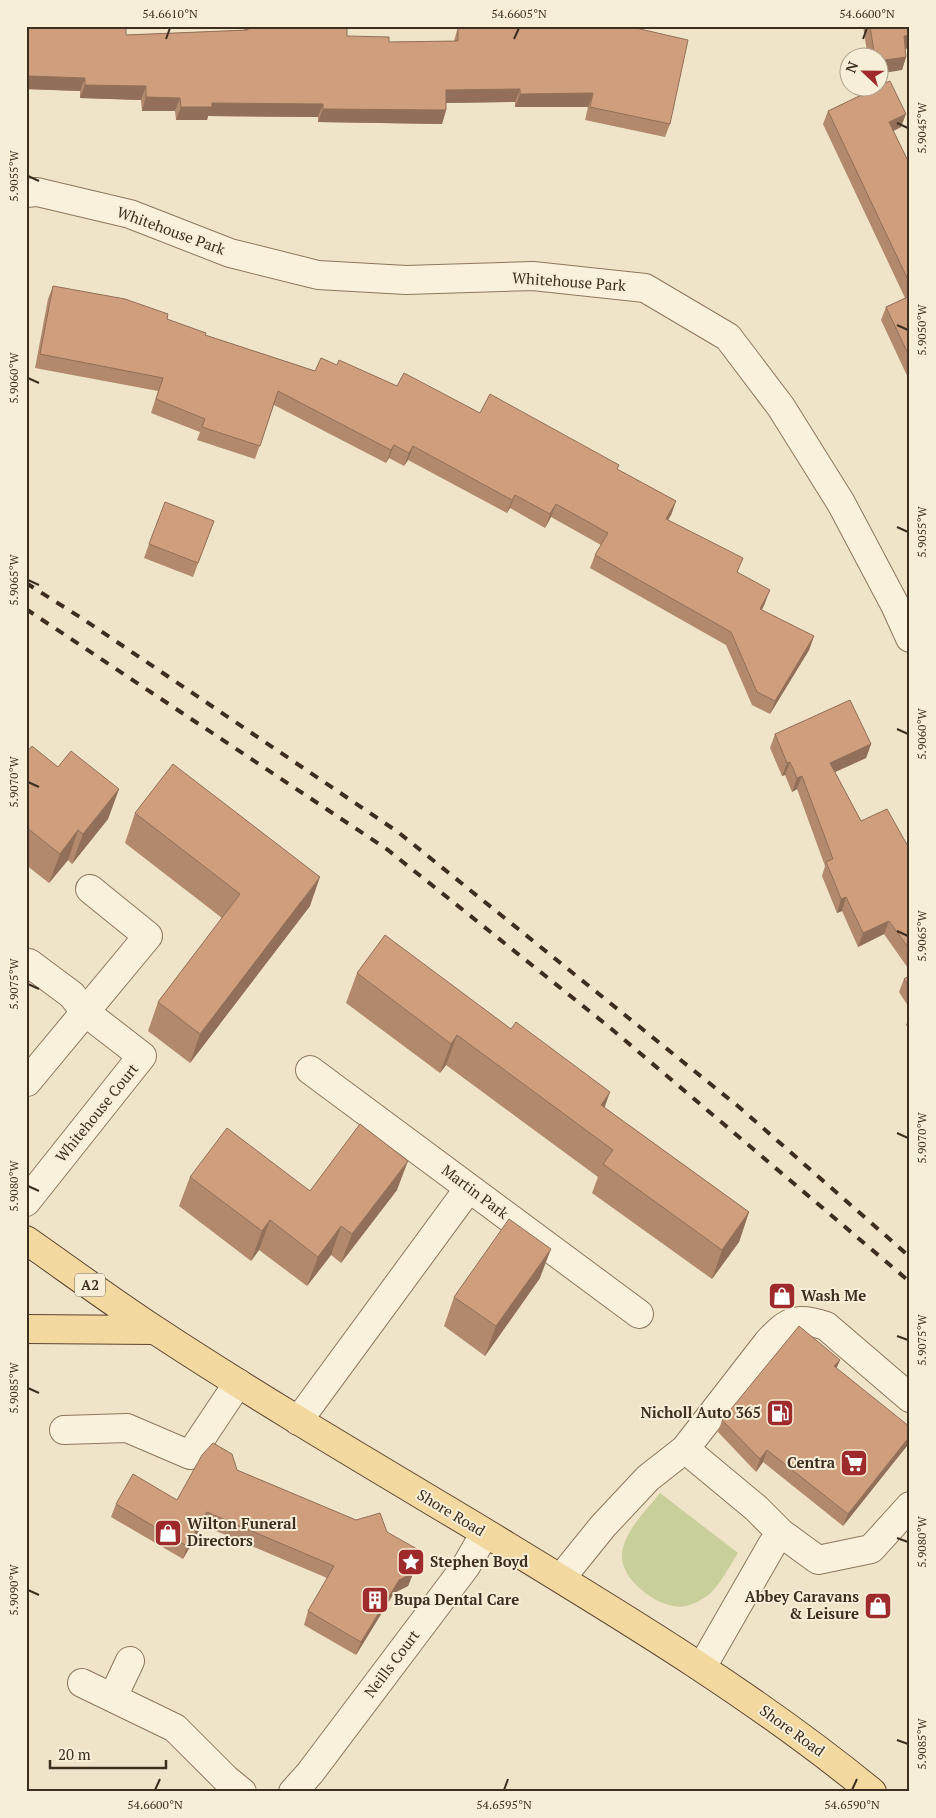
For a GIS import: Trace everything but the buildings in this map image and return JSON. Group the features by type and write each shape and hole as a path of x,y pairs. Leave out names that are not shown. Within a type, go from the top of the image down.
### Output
{"main road":[{"name":"Shore Road","path":"26,1240 154,1330 298,1420 561,1578 702,1668 841,1767 872,1792"},
{"path":"26,1329 154,1330"}],"street":[{"name":"Whitehouse Park","path":"26,193 37,192 130,214 230,253 318,275 406,280 533,276 645,288 728,337 781,407 841,503 895,605 910,638"},
{"path":"27,1082 148,936 90,889"},
{"name":"Whitehouse Court","path":"26,1202 142,1056 86,1012 72,995 29,963"},
{"name":"Martin Park","path":"310,1070 639,1314"},
{"path":"298,1420 470,1188"},
{"path":"561,1578 603,1526 648,1478 685,1449 768,1342 782,1327 798,1320 810,1320 826,1326 910,1398"},
{"path":"64,1430 127,1428 190,1454 238,1382"},
{"path":"685,1449 756,1508 781,1533 818,1560 871,1549 910,1506"},
{"name":"Neills Court","path":"293,1792 310,1774 466,1566 486,1533"},
{"path":"702,1668 772,1544 781,1533"},
{"path":"113,1697 130,1660"},
{"path":"82,1683 175,1728 226,1779 242,1792"}],"green space":[{"path":"660,1493 738,1553 711,1593 699,1601 688,1605 676,1607 654,1599 644,1592 627,1574 623,1564 622,1554 631,1529"}],"railway":[{"path":"26,583 83,619 398,832 739,1107 910,1257"},
{"path":"26,609 388,850 608,1026 910,1282"}],"place":[{"name":"Wash Me","path":"782,1296"},
{"name":"Nicholl Auto 365","path":"780,1413"},
{"name":"Centra","path":"854,1463"},
{"name":"Wilton Funeral Directors","path":"168,1533"},
{"name":"Stephen Boyd","path":"411,1562"},
{"name":"Bupa Dental Care","path":"375,1600"},
{"name":"Abbey Caravans & Leisure","path":"878,1606"}]}
